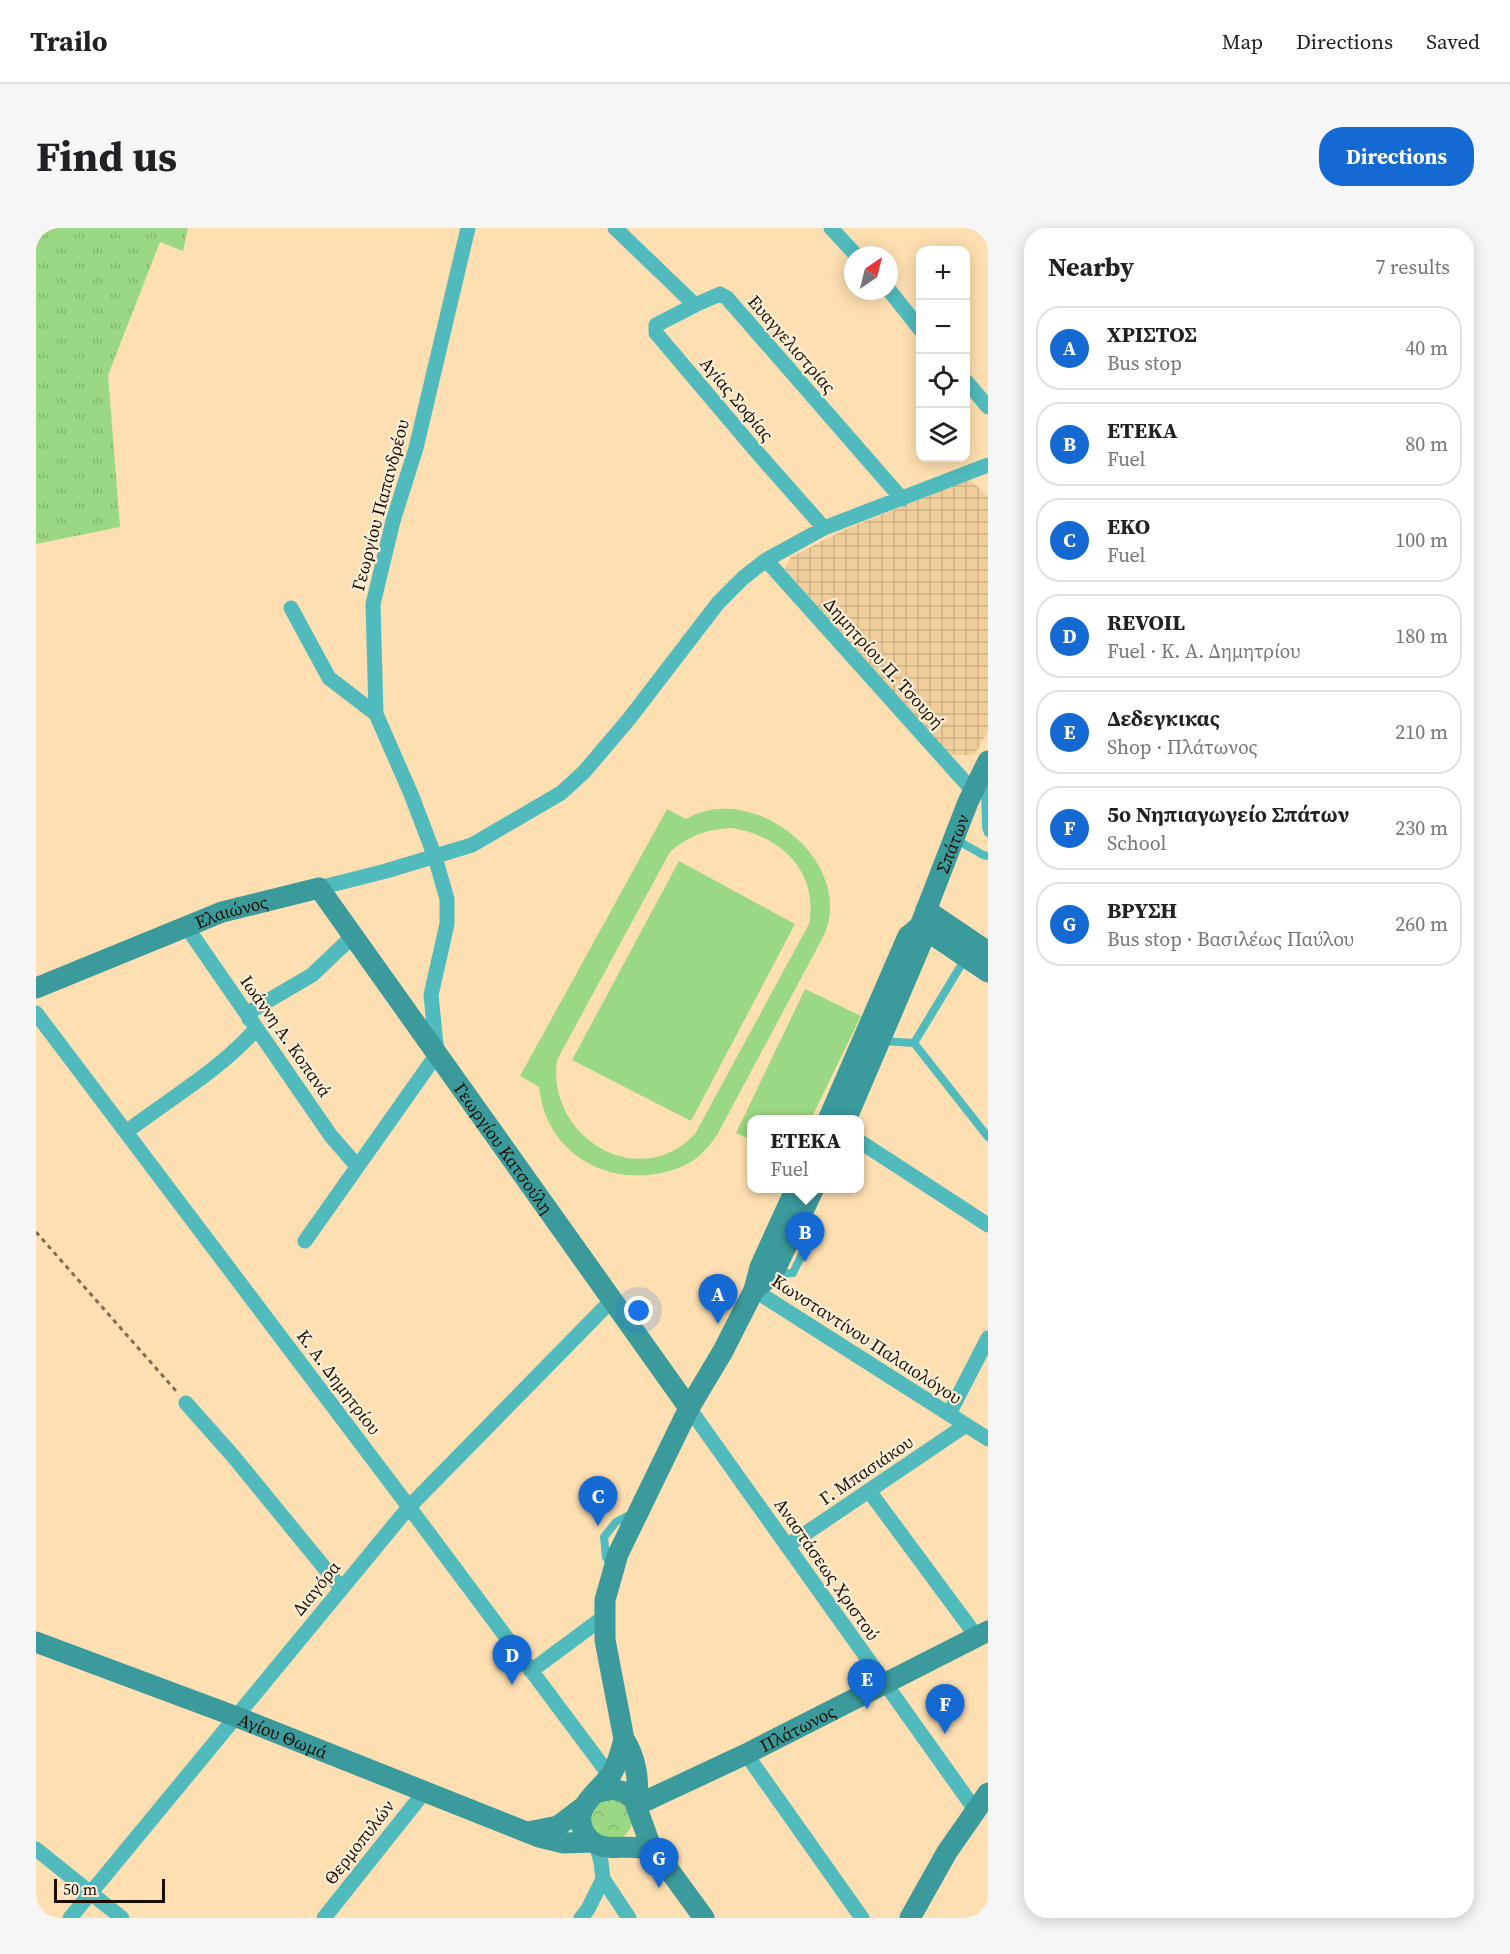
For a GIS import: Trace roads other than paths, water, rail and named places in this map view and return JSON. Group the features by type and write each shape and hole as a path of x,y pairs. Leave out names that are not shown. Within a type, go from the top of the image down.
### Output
{"main road":[{"name":"Σπάτων","path":"923,918 953,838 986,764"},
{"name":"Ελαιώνος","path":"36,988 222,912 319,888"},
{"name":"Γεωργίου Κατσούλη","path":"319,888 689,1408"},
{"path":"923,918 988,952"},
{"path":"923,918 966,957 988,972"},
{"path":"848,1115 921,944 923,918"},
{"path":"830,1115 908,936 923,918"},
{"path":"528,1832 558,1826 589,1800 610,1776 618,1762 622,1746 605,1640 605,1600 613,1569 622,1543 689,1408 723,1351 754,1290 760,1267 794,1193"},
{"path":"754,1290 773,1275 812,1193"},
{"name":"Πλάτωνος","path":"636,1800 746,1754 982,1634"},
{"name":"Αγίου Θωμά","path":"36,1642 237,1717 551,1841 605,1849 636,1846 658,1856"},
{"path":"622,1746 632,1751 636,1800 640,1823 636,1835 605,1849 583,1830 581,1819 589,1800 612,1789 636,1800 648,1839 704,1918"},
{"path":"910,1918 948,1852 988,1793"}],"street":[{"name":"Γεωργίου Παπανδρέου","path":"437,1054 431,994 447,924 447,899 435,857 411,794 376,714 373,604 393,521 416,448 468,228"},
{"path":"615,228 695,305"},
{"path":"831,228 848,246"},
{"name":"Ευαγγελιστρίας","path":"695,305 720,294 727,298 902,499"},
{"path":"897,300 916,323"},
{"name":"Αγίας Σοφίας","path":"695,305 656,325 656,333 824,528"},
{"path":"970,386 988,406"},
{"name":"Ελαιώνος","path":"319,888 435,857 472,844 561,793 584,772 629,719 718,603 743,578 766,561 824,528 988,465"},
{"name":"Δημητρίου Π. Τσουρή","path":"766,561 973,791"},
{"path":"291,608 329,678 376,714"},
{"name":"Ιωάννη Α. Κοπανά","path":"186,926 331,1136 357,1167"},
{"path":"126,1132 243,1044 253,1024 253,1010 312,975 353,936"},
{"name":"Κ. Α. Δημητρίου","path":"36,1013 610,1776"},
{"path":"305,1241 437,1054"},
{"path":"864,1144 988,1225"},
{"name":"Κωνσταντίνου Παλαιολόγου","path":"754,1290 988,1439"},
{"name":"Διαγόρα","path":"70,1918 409,1507 612,1300"},
{"path":"949,1414 988,1338"},
{"path":"186,1403 233,1456 340,1588"},
{"name":"Αναστάσεως Χριστού","path":"689,1408 975,1811"},
{"name":"Γ. Μπασιάκου","path":"787,1546 966,1425"},
{"path":"869,1491 982,1634"},
{"path":"531,1671 605,1616"},
{"path":"746,1754 862,1918"},
{"name":"Θερμοπυλών","path":"324,1918 425,1791"},
{"path":"36,1849 122,1918"},
{"path":"589,1915 603,1879 605,1849"},
{"path":"603,1879 629,1918"}],"lane":[{"path":"986,764 986,827 988,833"},
{"path":"953,838 988,856"},
{"path":"914,1043 966,957"},
{"path":"881,1041 914,1043 988,1137"}],"place":[{"name":"ΕΤΕΚΑ","path":"805,1262"},
{"name":"ΧΡΙΣΤΟΣ","path":"718,1324"},
{"name":"EKO","path":"598,1526"},
{"name":"REVOIL","path":"512,1685"},
{"name":"Δεδεγκικας","path":"867,1709"},
{"name":"5ο Νηπιαγωγείο Σπάτων","path":"945,1734"},
{"name":"ΒΡΥΣΗ","path":"659,1888"}]}
